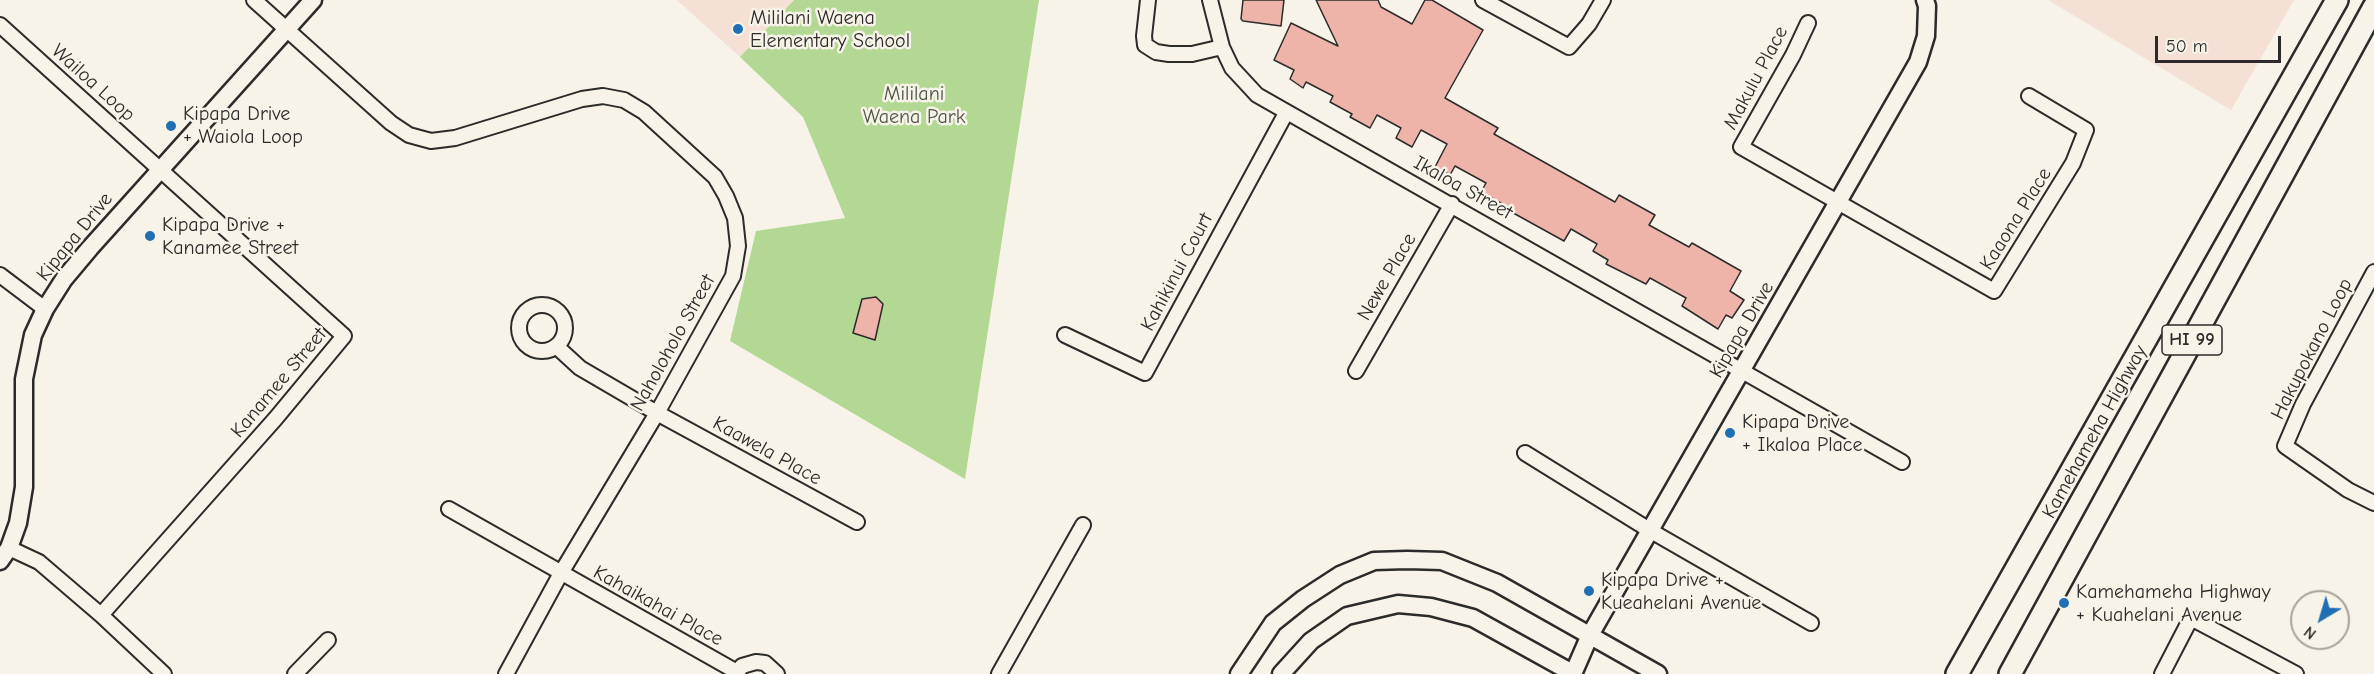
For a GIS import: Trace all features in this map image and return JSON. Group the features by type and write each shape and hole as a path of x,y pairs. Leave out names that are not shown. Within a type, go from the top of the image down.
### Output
{"main road":[{"name":"Kamehameha Highway","path":"1957,674 2337,0"},
{"name":"Kamehameha Highway","path":"2010,674 2374,7"},
{"path":"2024,674 2038,623"}],"street":[{"path":"254,0 287,30"},
{"name":"Kipapa Drive","path":"5,554 18,523 24,487 24,379 33,336 45,309 64,279 159,169 313,0"},
{"path":"1148,0 1145,45 1156,52 1192,54 1222,47"},
{"name":"Ikaloa Street","path":"1210,0 1222,47 1232,68 1257,95 1744,370 1902,462"},
{"path":"1483,0 1569,47 1589,24 1603,0"},
{"name":"Kipapa Drive","path":"1574,674 1590,635 1744,370 1918,62 1926,36 1927,6 1925,0"},
{"name":"Makulu Place","path":"1808,23 1741,147 1838,203"},
{"name":"Wailoa Loop","path":"0,25 159,169"},
{"name":"Naholoholo Street","path":"287,30 391,123 409,135 431,141 455,138 582,99 603,96 624,100 644,112 715,177 735,218 738,246 733,276 657,413 561,573 506,674"},
{"name":"Kaaona Place","path":"1838,203 1994,291 2073,163 2086,130 2029,96"},
{"name":"Kahikinui Court","path":"1065,335 1145,373 1286,113"},
{"name":"Kanamee Street","path":"101,615 276,418 344,336 159,169"},
{"name":"Newe Place","path":"1356,371 1452,204"},
{"name":"Hakupokano Loop","path":"2374,272 2302,404 2285,446 2348,490 2374,503"},
{"path":"0,275 45,309"},
{"name":"Kaawela Place","path":"556,346 580,368 657,413 857,522"},
{"path":"1525,453 1651,531 1811,623"},
{"name":"Kahaikahai Place","path":"449,509 736,673 742,666 756,662 765,663 777,674"},
{"path":"999,674 1083,525"},
{"path":"5,554 39,562 101,615 164,674"},
{"path":"1239,674 1273,623 1303,599 1340,575 1374,561 1442,561 1497,583 1658,674"},
{"path":"1281,674 1311,641 1347,616 1398,604 1431,607 1473,618 1574,674"},
{"path":"2162,674 2191,618 2296,674"},
{"path":"295,674 328,640"}],"shaded area":[{"name":"Mililani Waena Elementary School","path":"677,0 794,0 740,57"},
{"path":"2048,0 2294,0 2231,110"}],"green space":[{"name":"Mililani Waena Park","path":"794,0 1039,0 965,479 730,341 756,231 845,218 803,117 740,57"}],"building":[{"path":"1243,0 1284,0 1281,26 1243,21 1241,19"},
{"path":"1316,0 1378,0 1381,7 1412,24 1425,0 1432,0 1483,30 1445,98 1498,128 1494,134 1615,202 1619,195 1655,215 1649,225 1689,247 1692,243 1741,271 1730,291 1744,300 1732,318 1726,315 1718,329 1682,306 1686,298 1650,278 1646,284 1606,264 1608,260 1593,251 1597,244 1571,229 1564,241 1506,209 1508,207 1481,192 1486,183 1455,166 1450,175 1435,167 1447,144 1421,130 1412,147 1396,138 1401,128 1377,115 1370,128 1350,117 1352,114 1330,102 1333,96 1306,82 1303,88 1290,79 1294,70 1274,60 1291,23 1338,46"},
{"path":"876,297 883,304 875,340 853,333 862,299"}],"place":[{"name":"Mililani Waena Elementary School","path":"738,29"},
{"name":"Kipapa Drive + Waiola Loop","path":"171,126"},
{"name":"Kipapa Drive + Kanamee Street","path":"150,236"},
{"name":"Kipapa Drive + Ikaloa Place","path":"1730,433"},
{"name":"Kipapa Drive + Kueahelani Avenue","path":"1589,591"},
{"name":"Kamehameha Highway + Kuahelani Avenue","path":"2064,603"}]}
